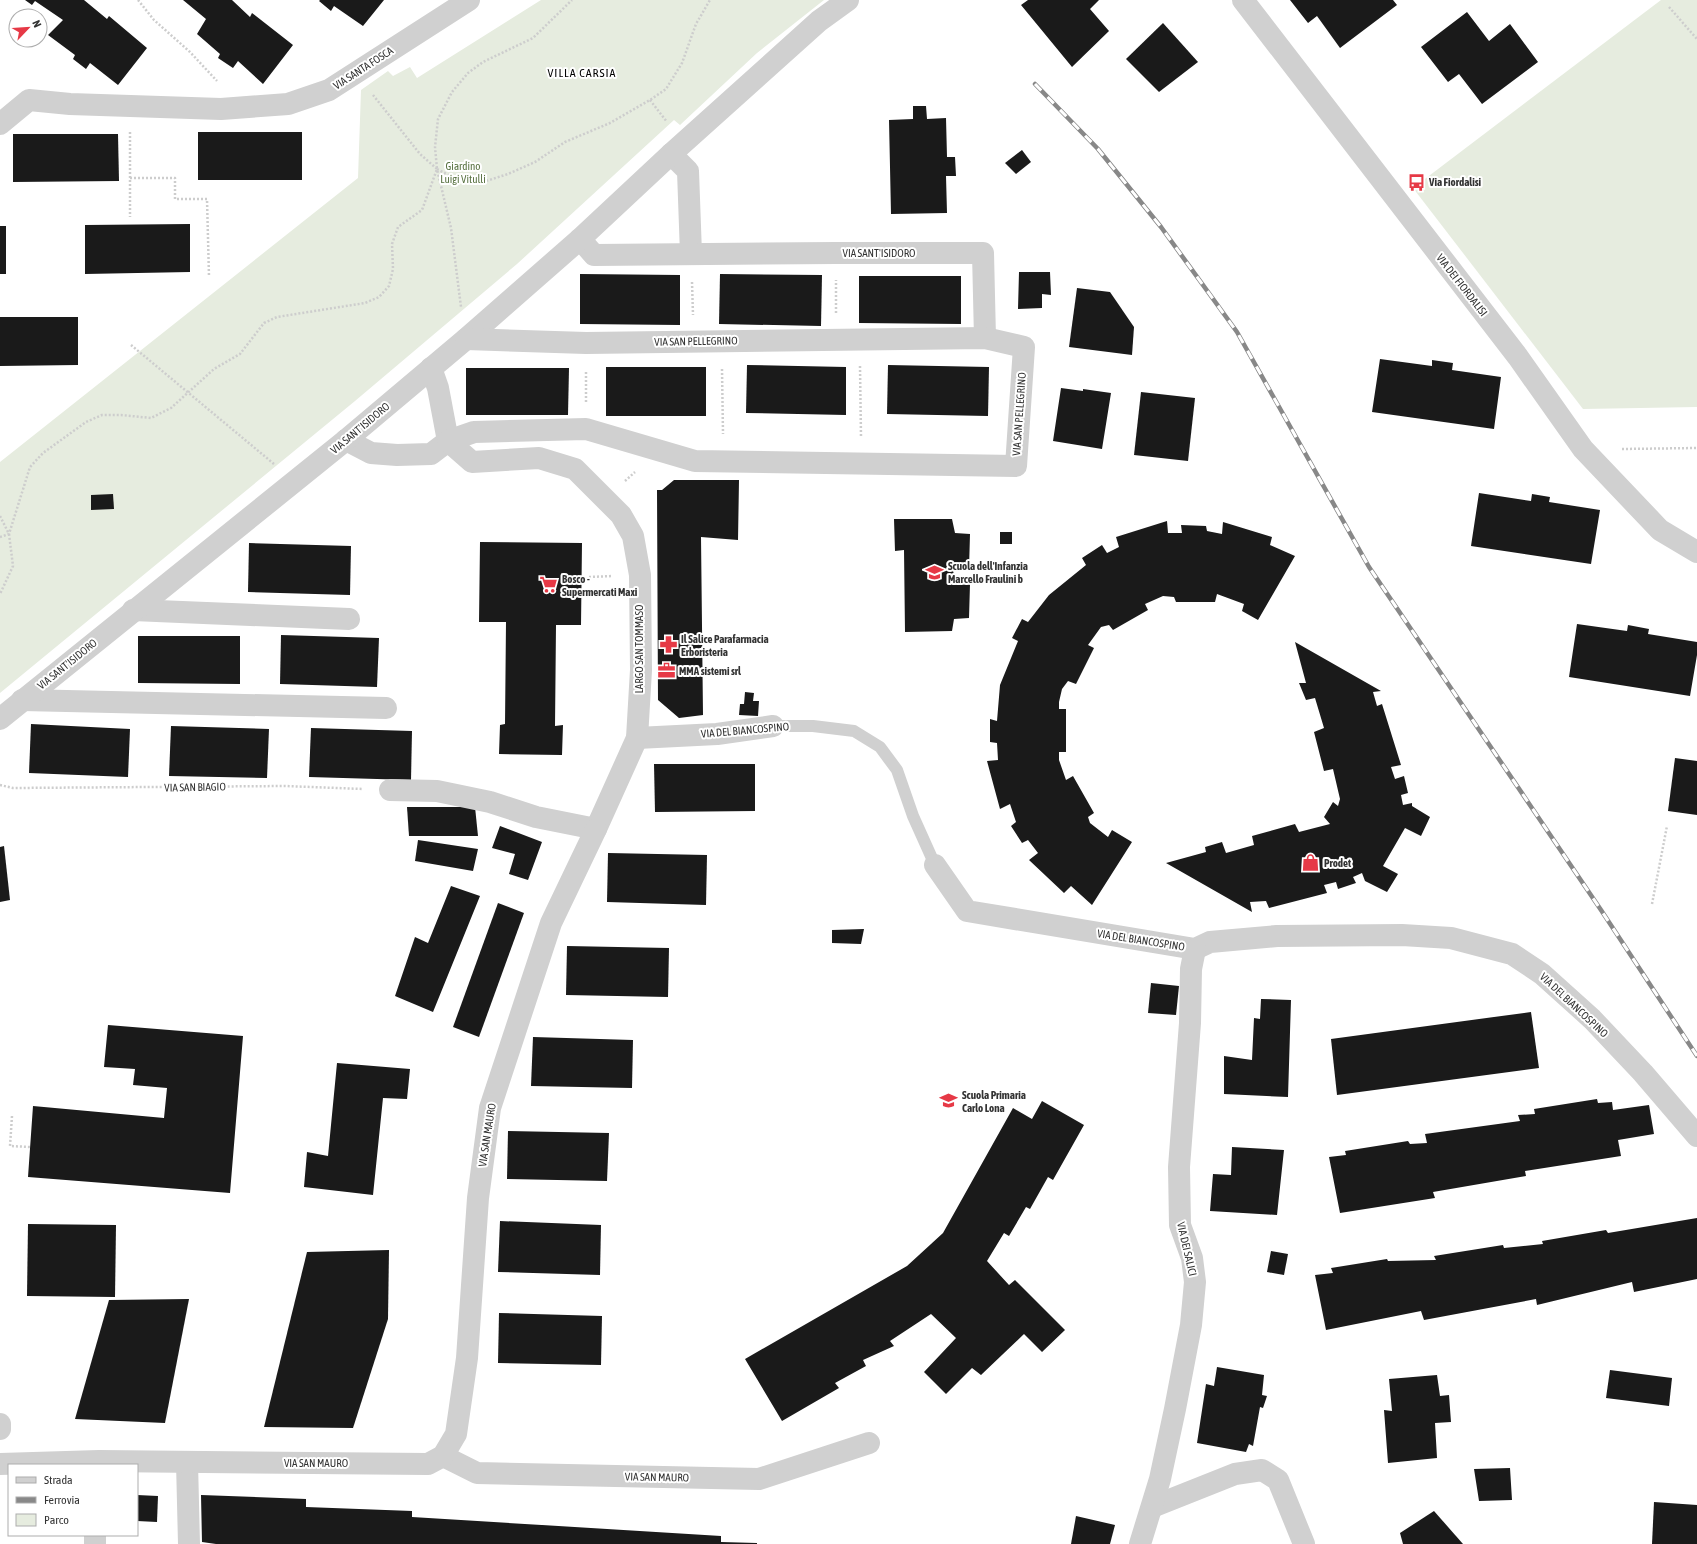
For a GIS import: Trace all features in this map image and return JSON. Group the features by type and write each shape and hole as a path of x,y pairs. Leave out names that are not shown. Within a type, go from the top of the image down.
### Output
{"street":[{"name":"VIA SANTA FOSCA","path":"0,124 29,100 70,104 222,108 288,104 329,90 469,0"},
{"name":"VIA SANT'ISIDORO","path":"0,718 346,440 466,339 580,239 671,154 819,21 848,0"},
{"name":"VIA DEI FIORDALISI","path":"1243,0 1518,357 1583,449 1660,530 1697,552"},
{"path":"671,154 688,171 691,254"},
{"name":"VIA SANT'ISIDORO","path":"580,239 594,255 982,253 985,338"},
{"name":"VIA SAN PELLEGRINO","path":"448,441 474,432 586,429 660,449 695,461 1016,466 1024,347 985,338 586,342 466,339"},
{"path":"346,440 371,453 396,456 431,454 448,441 438,388 430,368"},
{"name":"LARGO SAN TOMMASO","path":"448,441 472,462 539,458 575,468 620,515 633,536 640,575 641,670 637,738 596,829"},
{"path":"133,610 349,619"},
{"path":"22,700 386,708"},
{"name":"VIA DEL BIANCOSPINO","path":"637,738 717,734 773,726"},
{"path":"390,790 437,791 490,802 536,817 596,829"},
{"name":"VIA SAN MAURO","path":"0,1464 187,1462 428,1464 443,1456 456,1434 467,1358 478,1198 490,1108 551,923 596,829"},
{"name":"VIA DEL BIANCOSPINO","path":"935,865 967,911 1194,949 1210,942 1276,936 1402,935 1451,938 1512,954 1542,974 1592,1019 1643,1073 1697,1136"},
{"name":"VIA DEI SALICI","path":"1140,1544 1160,1478 1176,1409 1191,1325 1195,1282 1192,1258 1180,1225 1179,1167 1190,1023 1191,969 1194,949"},
{"path":"0,1424 0,1429"},
{"name":"VIA SAN MAURO","path":"443,1456 477,1473 759,1479 869,1443"},
{"path":"187,1462 189,1544"},
{"path":"1152,1507 1235,1474 1262,1470 1278,1480 1304,1544"}],"lane":[{"name":"VIA DEL BIANCOSPINO","path":"773,726 813,726 854,731 880,747 897,770 913,816 935,865"}],"path":[{"path":"138,0 154,20 190,52 216,79 222,108"},
{"path":"466,339 451,228 437,169 435,147 438,119 452,92 468,74 484,62 533,38 572,0"},
{"path":"355,72 420,154 437,169 458,180 486,181 508,174 535,162 565,142 610,123 666,89 682,63 696,24 710,0"},
{"path":"1669,6 1697,39"},
{"path":"130,106 130,217"},
{"path":"9,534 30,467 43,453 86,422 102,415 152,418 171,408 214,369 240,354 264,323 277,317 365,303 379,297 389,286 393,269 392,244 398,227 422,210 437,169"},
{"path":"130,178 175,178 175,200 208,199 209,277"},
{"path":"836,253 836,340"},
{"path":"691,254 694,341"},
{"path":"860,339 862,463"},
{"path":"722,341 724,461"},
{"path":"586,342 586,429"},
{"path":"131,345 276,466 290,485"},
{"path":"1583,449 1697,448"},
{"path":"606,499 660,449"},
{"path":"0,516 9,534 13,566 0,594"},
{"path":"0,537 9,534"},
{"name":"VIA SAN BIAGIO","path":"0,785 13,788 285,786 390,790"},
{"path":"1652,904 1667,826"},
{"path":"12,1116 10,1146 30,1147"}],"green space":[{"name":"Giardino Luigi Vitulli","path":"541,0 824,0 757,53 680,125 674,120 517,264 355,401 0,693 0,462 358,178 361,90 388,71 393,76 410,67 417,78"},
{"path":"1661,0 1697,0 1697,407 1583,409 1413,188"}],"building":[{"path":"25,0 84,0 107,19 109,16 147,48 118,85 90,63 86,69 73,59 75,55 48,35 63,20 48,10 48,8 45,8 35,1 32,5"},
{"path":"183,0 232,0 250,17 252,13 293,45 263,84 238,61 233,68 218,58 220,54 197,34 206,19"},
{"path":"384,0 363,26 334,6 331,11 319,1"},
{"path":"1028,0 1099,0 1090,9 1109,31 1072,67 1021,5"},
{"path":"1290,0 1393,0 1397,5 1340,48 1317,16 1308,23"},
{"path":"1467,12 1489,41 1510,24 1538,62 1482,104 1459,74 1448,82 1421,47"},
{"path":"1163,23 1198,62 1159,92 1126,59"},
{"path":"913,106 926,106 927,119 946,118 947,157 955,157 956,176 946,176 947,213 891,214 889,120 913,119"},
{"path":"198,132 302,132 302,180 198,180"},
{"path":"13,134 118,134 119,181 13,182"},
{"path":"1022,150 1031,162 1016,174 1005,163"},
{"path":"190,224 190,272 85,274 85,225"},
{"path":"0,226 6,226 6,274 0,274"},
{"path":"1019,272 1050,272 1051,295 1042,294 1042,308 1018,309"},
{"path":"580,274 680,275 680,325 580,324"},
{"path":"720,274 822,275 821,326 719,324"},
{"path":"859,276 961,276 961,324 859,323"},
{"path":"1077,288 1110,292 1134,327 1132,355 1069,347"},
{"path":"0,317 78,317 78,365 0,366"},
{"path":"1380,359 1432,366 1432,360 1453,363 1452,370 1501,377 1494,429 1372,412"},
{"path":"747,365 846,367 846,415 746,413"},
{"path":"888,365 989,367 988,416 887,414"},
{"path":"606,367 706,367 706,416 606,416"},
{"path":"466,368 569,368 568,415 466,415"},
{"path":"1061,388 1111,393 1102,449 1053,441"},
{"path":"1141,392 1195,398 1188,461 1134,455"},
{"path":"674,480 739,480 738,540 701,537 703,715 679,718 658,700 657,490 662,490"},
{"path":"1479,493 1531,501 1532,494 1550,497 1549,502 1600,510 1591,564 1471,546"},
{"path":"113,494 114,509 91,510 91,495"},
{"path":"894,519 952,519 955,533 970,534 969,569 954,568 952,584 970,584 969,618 954,619 952,631 905,632 904,550 895,551"},
{"path":"1167,521 1168,533 1182,533 1181,525 1206,526 1207,531 1222,534 1223,522 1272,537 1270,545 1295,556 1258,620 1242,611 1244,604 1217,594 1215,602 1176,602 1174,597 1163,596 1145,604 1148,610 1113,630 1109,625 1101,627 1088,645 1094,648 1076,684 1068,681 1062,689 1059,709 1066,709 1066,752 1059,752 1059,760 1066,780 1073,776 1094,813 1088,817 1090,823 1108,837 1112,830 1132,842 1092,905 1071,886 1064,893 1029,860 1038,853 1028,840 1022,843 1011,826 1016,822 1010,804 1000,809 987,761 998,760 997,743 990,742 990,719 997,721 1000,685 1018,641 1012,638 1022,619 1028,622 1049,595 1086,565 1082,558 1102,545 1107,553 1119,547 1116,537"},
{"path":"1000,532 1012,532 1012,544 1000,544"},
{"path":"480,542 582,543 581,625 556,625 555,726 563,725 562,755 499,754 500,725 505,724 506,622 479,622"},
{"path":"249,543 351,546 350,595 248,592"},
{"path":"1577,624 1627,631 1628,625 1649,629 1648,634 1697,642 1697,655 1690,696 1569,677"},
{"path":"281,635 379,638 377,687 280,684"},
{"path":"138,636 240,636 240,684 138,683"},
{"path":"1295,642 1381,691 1373,692 1377,706 1382,704 1401,765 1391,767 1395,779 1404,776 1408,793 1401,795 1403,805 1412,803 1412,806 1430,817 1421,836 1405,828 1383,866 1398,874 1387,892 1365,881 1362,873 1353,877 1356,883 1338,889 1336,882 1324,885 1327,893 1269,908 1266,901 1250,902 1252,912 1166,863 1206,852 1205,847 1222,842 1226,853 1254,845 1252,836 1295,824 1299,832 1330,824 1324,817 1333,802 1338,806 1340,799 1333,769 1324,771 1314,732 1324,728 1315,698 1306,700 1299,683 1306,683"},
{"path":"745,692 754,693 753,701 759,701 758,716 739,715 740,704 744,704"},
{"path":"31,724 130,729 128,777 29,773"},
{"path":"171,726 269,729 267,778 169,776"},
{"path":"311,728 412,731 411,780 309,777"},
{"path":"1675,758 1697,761 1697,815 1668,811"},
{"path":"654,764 755,764 755,811 655,812"},
{"path":"407,807 475,807 478,836 409,836"},
{"path":"500,826 542,842 528,880 509,874 515,854 492,848"},
{"path":"418,840 478,849 473,871 415,861"},
{"path":"4,846 10,900 0,902 0,847"},
{"path":"608,853 707,855 706,905 607,902"},
{"path":"451,886 480,896 433,1012 395,996 415,937 428,943"},
{"path":"498,903 524,913 479,1037 453,1027"},
{"path":"864,929 861,944 832,943 832,930"},
{"path":"567,946 669,948 668,997 566,995"},
{"path":"1151,983 1179,986 1176,1015 1148,1013"},
{"path":"1261,999 1291,1000 1288,1097 1224,1094 1224,1056 1252,1060 1254,1018 1260,1019"},
{"path":"1531,1012 1539,1068 1337,1095 1331,1039"},
{"path":"108,1025 243,1036 230,1193 28,1177 33,1106 164,1118 167,1088 133,1085 135,1069 104,1067"},
{"path":"533,1037 633,1040 632,1088 531,1086"},
{"path":"337,1063 410,1069 407,1099 383,1098 373,1195 304,1187 307,1152 328,1156"},
{"path":"1597,1099 1598,1103 1612,1102 1613,1110 1649,1105 1654,1134 1618,1140 1621,1156 1525,1171 1526,1176 1433,1192 1435,1198 1340,1213 1329,1157 1346,1155 1345,1151 1408,1141 1410,1144 1427,1143 1425,1134 1520,1121 1518,1115 1535,1114 1534,1109"},
{"path":"1042,1101 1084,1125 1053,1180 1048,1177 1030,1209 1026,1207 1009,1236 1004,1233 987,1261 1009,1285 1015,1280 1065,1330 1042,1352 1024,1334 981,1375 972,1368 946,1394 924,1372 956,1338 931,1314 890,1341 894,1346 863,1360 866,1366 835,1383 839,1388 782,1421 745,1359 907,1266 943,1233 1013,1108 1032,1119"},
{"path":"508,1131 609,1133 607,1181 507,1179"},
{"path":"1232,1147 1284,1150 1277,1215 1210,1211 1213,1174 1231,1175"},
{"path":"1697,1218 1697,1279 1634,1292 1632,1282 1537,1305 1536,1299 1424,1320 1421,1311 1326,1330 1315,1275 1333,1273 1331,1268 1387,1259 1388,1261 1436,1260 1434,1256 1503,1245 1504,1248 1543,1244 1542,1241 1606,1230 1608,1233"},
{"path":"500,1221 601,1225 600,1275 498,1272"},
{"path":"28,1224 116,1225 115,1297 27,1296"},
{"path":"389,1250 388,1319 353,1428 264,1427 307,1252"},
{"path":"1271,1251 1288,1254 1284,1275 1267,1272"},
{"path":"189,1299 165,1423 75,1419 109,1300"},
{"path":"499,1313 602,1316 601,1365 498,1363"},
{"path":"1217,1367 1264,1375 1262,1395 1267,1396 1263,1408 1260,1407 1253,1446 1249,1444 1246,1452 1197,1443 1206,1384 1214,1386"},
{"path":"1610,1370 1672,1378 1669,1406 1606,1398"},
{"path":"1437,1375 1440,1396 1449,1395 1451,1422 1435,1423 1437,1458 1388,1463 1384,1410 1392,1411 1389,1379"},
{"path":"1510,1468 1512,1500 1479,1501 1474,1469"},
{"path":"138,1495 158,1496 157,1522 138,1521"},
{"path":"201,1495 306,1499 306,1507 412,1511 412,1517 721,1536 721,1542 757,1544 216,1544 202,1542"},
{"path":"1654,1502 1697,1505 1697,1544 1652,1544"},
{"path":"1434,1511 1463,1544 1403,1544 1400,1533"},
{"path":"1076,1516 1115,1525 1110,1544 1071,1544"}],"railway":[{"path":"1035,84 1098,149 1161,227 1237,332 1369,567 1601,910 1697,1056"}],"place":[{"name":"Via Fiordalisi","path":"1416,182"},
{"name":"Scuola dell'Infanzia Marcello Fraulini b","path":"935,572"},
{"name":"Bosco - Supermercati Maxi","path":"549,585"},
{"name":"Il Salice Parafarmacia Erboristeria","path":"668,645"},
{"name":"MMA sistemi srl","path":"666,671"},
{"name":"Prodet","path":"1311,863"},
{"name":"Scuola Primaria Carlo Lona","path":"949,1101"}],"district":[{"name":"VILLA CARSIA","path":"582,73"}]}
